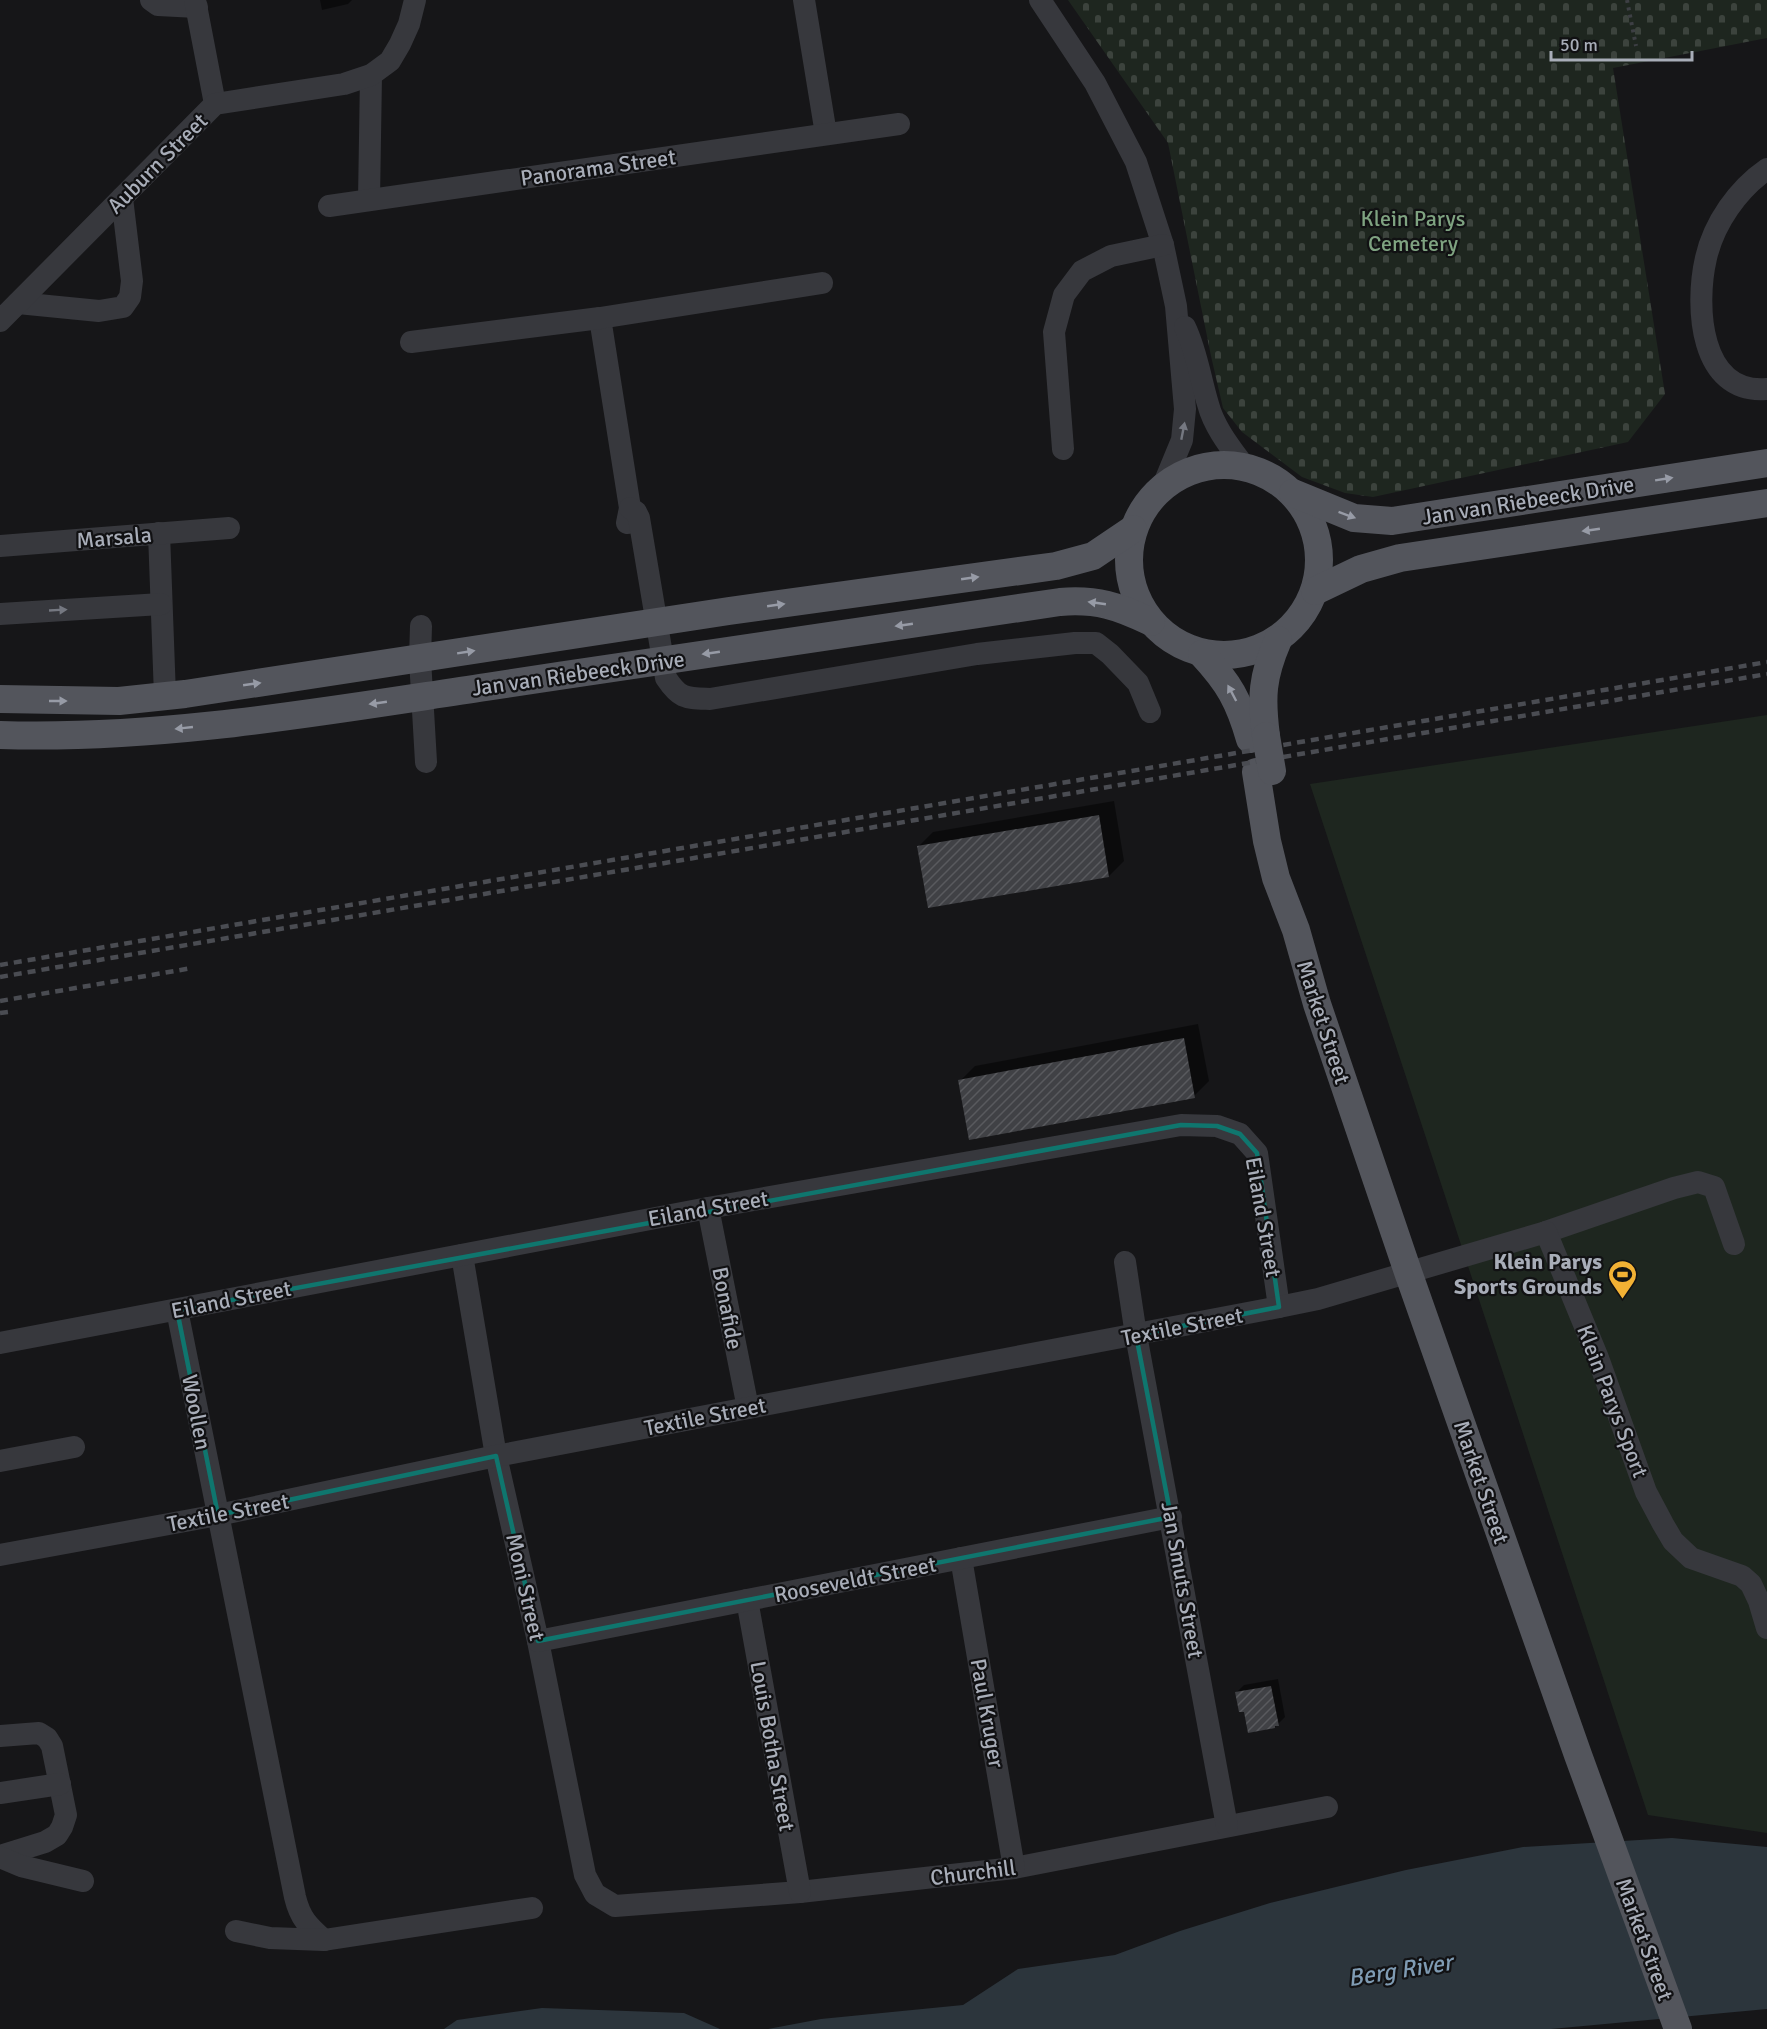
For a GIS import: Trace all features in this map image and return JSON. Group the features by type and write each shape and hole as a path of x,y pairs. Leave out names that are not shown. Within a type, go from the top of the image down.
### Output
{"main road":[{"name":"Jan van Riebeeck Drive","path":"1293,493 1354,518 1392,521 1767,463"},
{"path":"1215,464 1244,466 1262,472 1293,493 1308,514 1317,539 1320,565 1315,591 1306,610 1293,627 1278,640 1254,652 1228,656 1202,654 1174,642 1151,622 1138,602 1130,578 1128,554 1133,529 1145,505 1163,486 1187,471 1215,464"},
{"name":"Jan van Riebeeck Drive","path":"1315,591 1361,569 1400,558 1767,503"},
{"name":"Jan van Riebeeck Drive","path":"0,699 119,701 165,696 420,660 729,611 1056,566 1093,556 1133,529"},
{"name":"Jan van Riebeeck Drive","path":"0,735 104,735 145,732 334,710 1078,601 1100,602 1123,608 1151,622"},
{"name":"Market Street","path":"1278,640 1264,680 1258,738 1264,771 1267,841 1276,878 1296,930 1317,1004 1408,1272 1578,1755 1678,2029"},
{"name":"Market Street","path":"1202,654 1223,677 1258,738"}],"street":[{"path":"151,0 158,5 196,4 215,104"},
{"name":"Auburn Street","path":"0,321 215,104 344,84 371,75 390,61 400,44 409,24 415,0"},
{"path":"804,0 826,134"},
{"path":"1040,0 1095,83 1136,162 1163,245 1176,306 1185,423 1182,440 1163,486"},
{"path":"369,200 371,75"},
{"name":"Panorama Street","path":"329,206 899,124"},
{"path":"1767,169 1754,178 1733,200 1722,219 1706,257 1700,303 1706,340 1712,358 1723,374 1737,385 1755,390 1767,388"},
{"path":"18,303 99,311 123,307 130,297 132,281 122,198"},
{"path":"1063,449 1054,332 1064,295 1082,271 1111,256 1163,245"},
{"path":"411,342 600,318 822,283"},
{"path":"1176,306 1192,340 1208,406 1214,420 1244,466"},
{"path":"600,318 630,508 627,522 650,625 664,660 666,678 676,693 690,698 710,699 977,654 1096,643 1138,683 1150,712"},
{"name":"Marsala","path":"0,546 229,528"},
{"path":"159,533 165,696"},
{"path":"0,614 161,604"},
{"path":"421,626 420,660 426,762"},
{"name":"Eiland Street","path":"0,1343 708,1208 1181,1125 1216,1126 1240,1134 1257,1154 1280,1307"},
{"path":"1408,1272 1546,1232 1698,1182 1714,1187 1734,1244"},
{"name":"Bonafide","path":"708,1208 748,1408"},
{"name":"Klein Parys Sport","path":"1546,1232 1598,1358 1646,1492 1663,1524 1673,1541 1691,1557 1742,1576 1751,1584 1767,1628"},
{"name":"Moni Street","path":"462,1255 496,1455 538,1641 585,1875 595,1894 615,1905"},
{"name":"Jan Smuts Street","path":"1125,1262 1136,1335 1227,1826"},
{"name":"Textile Street","path":"0,1555 218,1515 496,1455 1280,1307 1318,1299 1408,1272"},
{"name":"Woollen","path":"177,1310 297,1905 299,1912 310,1927 324,1940"},
{"path":"0,1461 74,1448"},
{"name":"Rooseveldt Street","path":"538,1641 1171,1517"},
{"name":"Paul Kruger","path":"961,1558 1014,1868"},
{"name":"Louis Botha Street","path":"747,1600 800,1892"},
{"path":"0,1736 39,1733 47,1738 52,1746 66,1815 57,1834 45,1842 0,1857"},
{"path":"0,1793 60,1784"},
{"name":"Churchill","path":"615,1905 800,1892 1014,1868 1326,1807"},
{"path":"0,1857 21,1866 83,1881"},
{"path":"236,1931 270,1938 324,1940 532,1908"}],"path":[{"path":"1627,0 1636,46"}],"highlighted area":[{"path":"1181,1125 1217,1126 1240,1134 1257,1153 1279,1307 1136,1335 1171,1517 538,1641 496,1456 218,1515 177,1310"}],"green space":[{"name":"Klein Parys Cemetery","path":"1068,0 1767,0 1767,38 1613,68 1665,394 1628,442 1373,497 1345,493 1302,477 1242,432 1223,408 1168,143"},
{"name":"Klein Parys Sports Grounds","path":"1767,715 1767,1833 1648,1815 1310,784"}],"water":[{"name":"Berg River","path":"1672,1838 1767,1847 1767,2009 1551,2029 768,2029 821,2019 963,2005 1018,1969 1115,1955 1180,1931 1270,1903 1406,1870 1523,1847"},
{"path":"542,2008 684,2013 720,2029 444,2029 457,2020"}],"building":[{"path":"1099,815 1109,877 928,908 917,846"},
{"path":"1184,1038 1195,1098 969,1140 958,1080"},
{"path":"1271,1686 1279,1726 1248,1733 1244,1712 1239,1712 1235,1692"}],"railway":[{"path":"0,965 1767,662"},
{"path":"0,977 1767,674"},
{"path":"0,1001 192,968"},
{"path":"0,1013 8,1012"}],"place":[{"name":"Klein Parys Sports Grounds","path":"1623,1300"}]}
